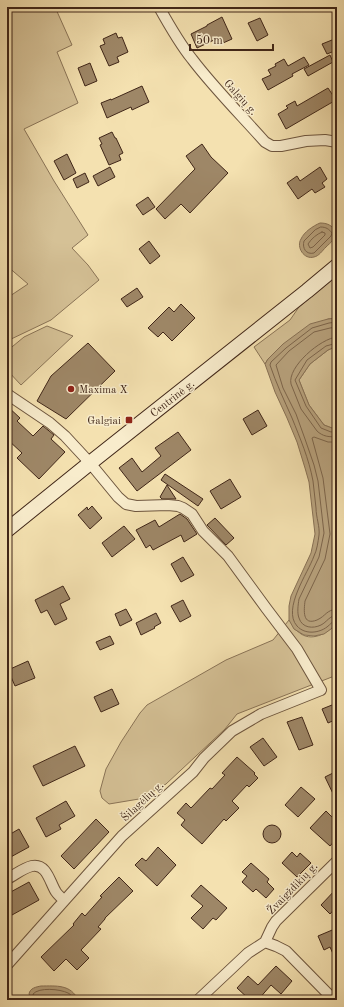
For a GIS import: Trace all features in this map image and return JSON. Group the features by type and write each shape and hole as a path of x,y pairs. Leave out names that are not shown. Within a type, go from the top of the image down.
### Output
{"main road":[{"name":"Centrinė g.","path":"7,530 337,266"}],"street":[{"name":"Galgių g.","path":"159,7 178,40 204,75 266,142 272,146 281,146 306,141 325,140 337,142"},
{"path":"7,394 50,423 65,436 90,463"},
{"name":"Šilagėlių g.","path":"7,965 122,836 192,772 232,731 261,714 321,690 297,649 228,556 203,531 192,514 184,508 178,506 136,506 126,504 118,498 90,463"},
{"name":"Žvaigždikių g.","path":"265,942 276,921 337,860"},
{"path":"7,879 33,865 39,866 44,870 56,892 64,901"},
{"path":"198,1000 248,953 265,942 286,951 334,1000"}],"shaded area":[{"path":"7,7 55,7 72,45 57,52 78,103 24,129 88,235 72,248 88,265 99,280 51,320 7,341 7,298 28,284 7,266"},
{"path":"337,275 337,318 328,319 268,359 265,364 254,347 290,320 299,307"},
{"path":"47,326 73,336 21,385 7,370 7,351 24,337"},
{"path":"337,346 337,427 332,428 324,425 309,405 299,380 310,364 328,350"},
{"path":"289,620 295,629 301,634 311,637 321,635 337,622 337,675 237,714 225,729 166,784 139,799 109,804 102,798 100,791 106,769 121,742 147,705 226,660 273,640"}],"water":[{"path":"320,223 331,226 336,232 335,237 317,256 307,257 300,249 302,236"},
{"path":"337,318 337,346 328,350 310,364 299,380 309,405 324,425 332,428 337,427 337,622 324,634 314,636 304,635 294,629 289,620 291,596 311,553 315,534 309,482 297,442 275,392 265,364 283,344 310,324"},
{"path":"41,986 62,987 71,991 78,1000 32,1000 29,994 31,990"}],"building":[{"path":"222,17 232,39 216,44 214,40 197,48 191,34"},
{"path":"260,18 268,35 257,41 248,23"},
{"path":"116,33 118,38 122,37 128,52 117,57 119,62 109,66 100,46 105,44 103,39"},
{"path":"337,38 337,50 327,54 322,44"},
{"path":"330,55 333,62 308,76 304,69"},
{"path":"304,57 309,65 268,90 262,79 271,75 268,70 276,66 275,64 284,59 288,66"},
{"path":"90,63 97,81 85,86 78,68"},
{"path":"142,86 149,102 132,110 131,107 107,118 101,103"},
{"path":"328,88 336,100 286,129 278,114 288,108 286,106 295,101 297,106"},
{"path":"112,132 123,153 119,155 121,160 109,165 100,145 102,144 99,138"},
{"path":"202,144 211,157 228,173 190,213 181,204 165,219 156,209 195,169 186,156"},
{"path":"67,154 76,173 64,180 54,161"},
{"path":"110,167 115,177 98,186 93,176"},
{"path":"320,167 327,179 322,183 325,187 315,193 312,189 298,199 287,183 297,176 300,181"},
{"path":"85,173 89,182 77,188 73,179"},
{"path":"148,197 155,207 143,215 136,205"},
{"path":"149,241 160,256 150,264 139,249"},
{"path":"137,288 143,297 127,307 121,299"},
{"path":"181,304 195,318 172,341 163,332 158,337 148,328 169,307 174,312"},
{"name":"Maxima X","path":"88,343 115,371 66,419 37,401 51,376"},
{"path":"7,406 20,418 17,421 33,436 43,426 54,435 51,439 65,452 39,479 17,458 22,453 7,439"},
{"path":"258,410 267,426 252,435 243,419"},
{"path":"178,432 191,450 137,491 119,468 132,458 142,472 161,456 155,448"},
{"path":"165,474 203,499 198,506 161,480"},
{"path":"230,479 241,497 221,509 210,491"},
{"path":"167,485 176,499 162,499 160,497"},
{"path":"92,506 102,518 90,529 78,515 87,507 88,510"},
{"path":"180,514 187,519 197,534 184,542 181,535 153,550 150,545 146,548 136,530 155,520 159,527"},
{"path":"215,518 234,538 226,545 207,525"},
{"path":"124,526 135,539 112,557 102,543"},
{"path":"183,557 194,575 181,582 171,564"},
{"path":"63,586 70,599 60,604 67,619 55,625 47,610 41,613 35,600"},
{"path":"183,600 191,616 180,622 171,606"},
{"path":"126,609 132,620 120,626 115,614"},
{"path":"156,613 161,623 154,627 155,628 141,635 136,623"},
{"path":"110,636 114,644 100,650 96,642"},
{"path":"28,661 35,678 15,686 8,670"},
{"path":"112,689 119,704 101,712 94,697"},
{"path":"337,703 337,719 328,723 322,709"},
{"path":"302,717 313,745 299,750 287,722"},
{"path":"263,738 277,757 264,766 250,747"},
{"path":"75,746 85,766 43,786 33,766"},
{"path":"237,757 255,773 254,774 258,778 249,787 247,785 232,801 239,808 226,821 224,819 202,844 181,825 185,820 177,813 186,803 191,808 210,788 212,789 225,775 222,773"},
{"path":"337,771 337,802 325,777"},
{"path":"301,787 315,799 298,817 285,805"},
{"path":"66,801 75,816 59,825 61,829 46,837 36,818"},
{"path":"326,811 337,822 337,838 330,846 310,828"},
{"path":"96,819 109,832 74,869 61,856"},
{"path":"272,825 278,828 281,834 278,840 272,843 266,840 263,834 266,828"},
{"path":"19,829 29,847 7,859 7,836"},
{"path":"158,847 176,865 157,886 135,865 142,858 146,861"},
{"path":"292,852 297,857 300,853 311,863 297,877 282,863"},
{"path":"251,863 269,879 267,882 274,889 266,898 256,889 253,892 242,882 247,876 242,872"},
{"path":"119,877 133,891 105,918 98,927 101,929 81,950 89,958 77,970 66,959 54,971 41,957 74,925 73,924 82,913 85,916 102,897 100,896"},
{"path":"29,882 39,900 12,915 7,905 7,894"},
{"path":"201,885 227,908 216,920 213,918 203,929 191,918 203,906 191,896"},
{"path":"337,888 337,906 330,914 321,905"},
{"path":"337,928 337,963 330,947 324,950 318,936"},
{"path":"276,966 292,981 281,994 271,985 258,1000 250,1000 237,988 248,976 258,985"}],"place":[{"name":"Maxima X","path":"71,389"},
{"name":"Galgiai","path":"129,420"}]}
